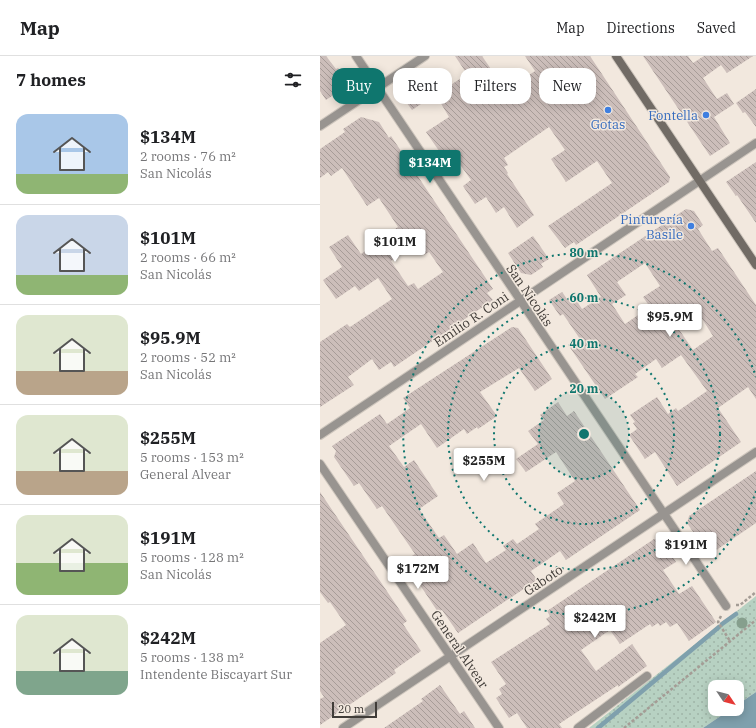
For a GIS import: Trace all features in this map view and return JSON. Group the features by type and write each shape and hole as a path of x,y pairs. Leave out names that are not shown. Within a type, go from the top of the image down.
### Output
{"main road":[{"path":"616,56 756,265"}],"street":[{"name":"San Nicolás","path":"356,56 364,68"},
{"path":"385,83 425,56"},
{"name":"San Nicolás","path":"385,100 726,606"},
{"path":"320,126 353,104"},
{"name":"Emilio R. Coni","path":"320,435 756,143"},
{"name":"Gaboto","path":"343,728 756,452"},
{"name":"General Alvear","path":"320,464 499,728"},
{"path":"578,728 647,676"}],"path":[{"path":"726,606 740,605 756,592"},
{"path":"624,728 756,620"},
{"path":"718,622 730,641"}],"green space":[{"path":"756,596 756,692 744,700 744,680 708,680 708,716 721,716 703,728 589,728"}],"water":[{"path":"756,692 756,728 703,728 721,716 744,716 744,700"}],"building":[{"path":"320,56 326,56 335,68 332,68 332,96 326,100 320,91"},
{"path":"455,56 482,56 490,68 463,68"},
{"path":"525,56 590,56 670,177 669,182 576,245 574,242 565,248 548,226 612,183 597,161 566,182 551,159 565,150 549,127 504,158 508,165 504,167 508,173 507,174 534,215 517,228 504,207 496,213 486,197 475,204 463,186 471,180 454,156 446,161 426,132 449,117 441,104 452,104 452,84 460,79 460,104 531,104 531,74 535,71"},
{"path":"643,56 688,56 693,63 704,56 753,56 727,73 721,65 703,78 717,99 727,93 734,104 714,117 730,143 710,156"},
{"path":"756,89 756,127 736,103"},
{"path":"408,104 421,104 412,110"},
{"path":"361,117 379,122 389,138 391,136 493,289 487,293 493,300 394,367 391,362 379,370 372,359 348,377 354,385 320,407 320,342 347,324 350,327 392,299 378,278 359,291 355,286 336,299 323,280 342,267 329,247 348,235 361,254 398,227 379,198 367,206 342,168 331,176 328,172 320,178 320,149 345,132 343,129","holes":["413,247 419,255 422,252 424,255 429,252 443,272 418,289 414,283 408,286 391,261"]},
{"path":"756,162 756,223 737,195 736,196 726,182"},
{"path":"686,209 694,211 703,225 698,229 712,251 718,248 756,305 756,399 748,387 718,408 741,442 677,486 655,452 645,459 629,435 637,429 633,423 635,422 630,415 657,397 668,414 676,408 678,411 707,391 681,355 662,368 656,359 635,374 638,377 605,399 569,346 580,339 563,314 560,316 549,300 562,292 567,299 573,295 582,309 601,297 587,275","holes":["645,263 660,286 643,297 650,307 625,324 612,304 626,295 617,282","699,314 713,336 693,350 678,328"]},
{"path":"533,236 549,259 541,264 543,267 531,275 521,273 508,253"},
{"path":"512,327 518,328 552,379 535,391 519,368 480,392 497,416 478,429 477,427 467,434 464,429 437,448 421,424 389,446 404,467 414,460 438,496 419,509 439,538 444,535 457,554 473,543 486,563 506,550 503,546 513,539 517,544 539,529 535,524 564,504 557,493 575,481 556,452 526,472 516,459 538,444 528,431 544,420 540,415 558,402 567,416 574,411 640,510 566,560 560,551 531,571 537,580 458,633 442,610 438,612 404,561 415,554 382,506 377,509 359,483 354,486 334,457 336,451 332,446 380,414 387,424 410,408 403,398"},
{"path":"756,471 756,523 709,555 687,523 689,516"},
{"path":"320,492 407,621 403,624 421,651 394,670 396,673 320,725 320,699 324,697 320,691 320,643 346,625 330,602 328,603 320,592"},
{"path":"654,539 661,540 676,562 663,570 679,594 692,586 716,622 689,641 677,623 670,627 666,622 660,626 658,623 652,627 650,624 620,644 610,630 581,650 596,671 632,644 647,666 618,687 618,685 559,724 562,728 527,728 517,713 509,718 496,698 502,694 499,689 506,684 491,662 550,624 546,619 550,616 547,611"},
{"path":"440,685 460,714 464,711 475,728 384,728 423,701 421,699"}],"waterway":[{"path":"722,624 736,614"},
{"path":"598,728 719,627"}],"place":[{"name":"Gotas","path":"608,110"},
{"name":"Fontella","path":"706,115"},
{"name":"Pinturería Basile","path":"691,226"}]}
